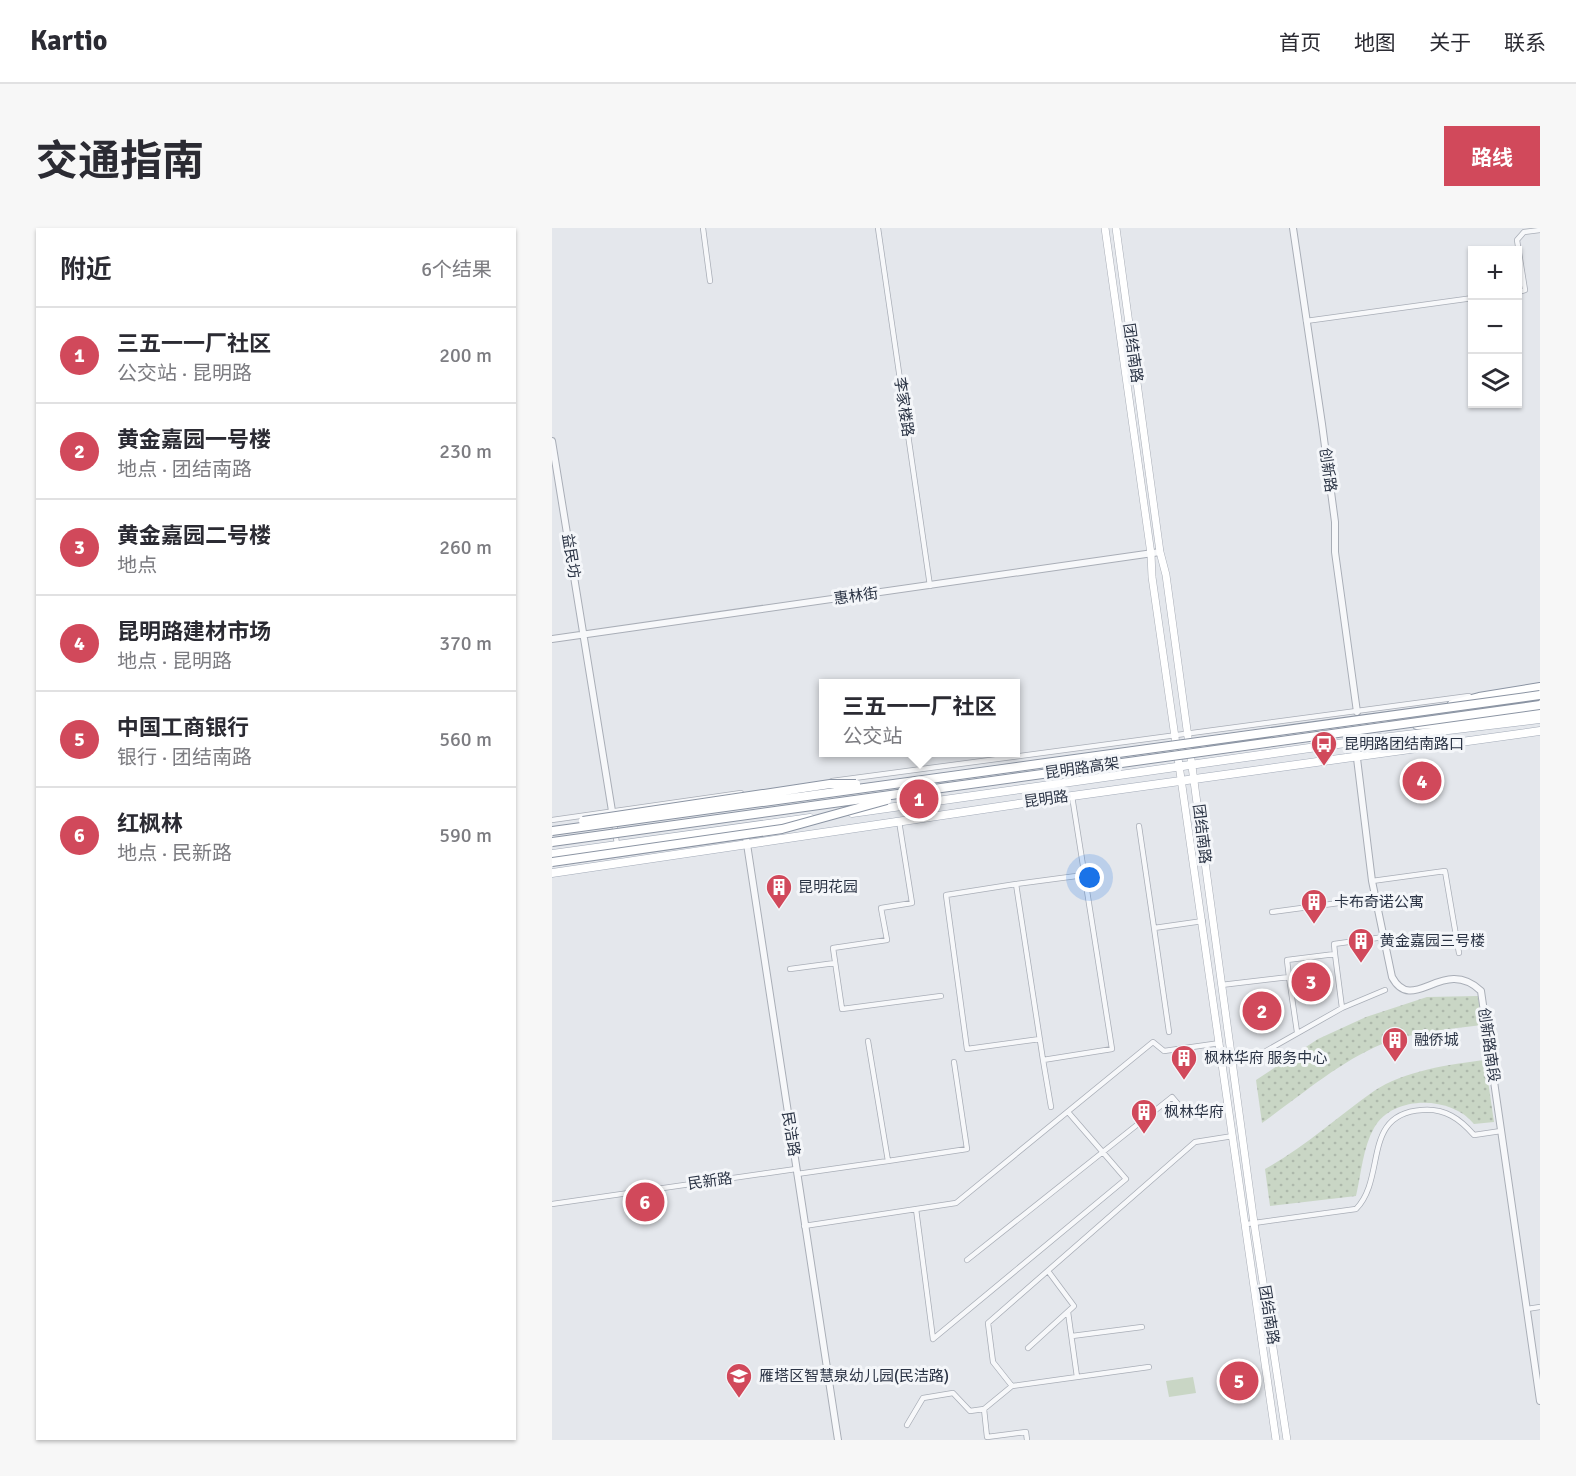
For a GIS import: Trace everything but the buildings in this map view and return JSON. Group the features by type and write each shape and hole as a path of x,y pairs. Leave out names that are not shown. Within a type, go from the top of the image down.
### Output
{"highway":[{"path":"1442,707 1479,697 1540,687"},
{"name":"昆明路高架","path":"552,831 1540,694"},
{"name":"昆明路高架","path":"552,842 1371,726 1540,705"},
{"path":"1371,726 1455,724 1540,713"},
{"path":"552,827 830,784 886,784"},
{"path":"552,862 782,829 914,792"}],"main road":[{"name":"团结南路","path":"1105,228 1174,736 1233,1136 1251,1223 1287,1440"},
{"name":"团结南路","path":"1116,228 1160,552 1166,575 1195,778 1276,1440"},
{"name":"昆明路","path":"552,854 1355,742 1540,719"},
{"name":"昆明路","path":"552,873 1195,778 1540,731"}],"street":[{"path":"703,228 710,281"},
{"name":"李家楼路","path":"878,228 930,586"},
{"name":"创新路","path":"1293,228 1328,468 1335,522 1335,552 1358,711"},
{"path":"1518,246 1517,240 1524,232 1540,230"},
{"path":"1522,271 1525,290 1522,291"},
{"path":"1305,321 1468,299"},
{"name":"益民坊","path":"552,441 612,811"},
{"name":"惠林街","path":"552,639 1160,552"},
{"path":"1020,757 1540,687"},
{"path":"1355,742 1358,711"},
{"name":"创新路南段","path":"1355,742 1372,881 1392,977 1402,990 1411,992 1452,978 1463,978 1481,992 1540,1401"},
{"path":"552,820 1017,757"},
{"path":"1043,1060 1112,1049 1072,796"},
{"path":"612,811 618,845"},
{"path":"899,821 912,903 881,908 887,940 833,948 842,1009 941,996"},
{"path":"1139,826 1169,1032"},
{"name":"民洁路","path":"745,827 838,1440"},
{"path":"1372,881 1445,872 1459,952"},
{"path":"1040,1038 967,1049 946,895 1084,875"},
{"path":"1016,884 1051,1107"},
{"path":"1272,912 1376,898"},
{"path":"1154,928 1203,921"},
{"path":"1342,1008 1334,944 1384,937"},
{"path":"1297,1032 1287,960 1335,954"},
{"path":"790,969 835,963"},
{"path":"1221,985 1289,976"},
{"path":"1266,1051 1342,1008 1385,990"},
{"path":"868,1041 888,1161"},
{"path":"804,1226 956,1203 1153,1042 1164,1051 1220,1043"},
{"name":"民新路","path":"552,1204 967,1149 954,1062"},
{"path":"967,1260 1172,1096 1183,1110"},
{"path":"1251,1223 1356,1209 1367,1198 1378,1138 1392,1120 1412,1110 1431,1109 1448,1113 1463,1123 1474,1136 1501,1131"},
{"path":"916,1209 933,1339 1126,1179 1068,1112"},
{"path":"1012,1386 993,1362 988,1323 1195,1142 1233,1136"},
{"path":"1028,1348 1074,1306 1048,1271"},
{"path":"1527,1309 1540,1307"},
{"path":"1068,1311 1077,1377"},
{"path":"1072,1336 1142,1327"},
{"path":"907,1425 923,1398 953,1393 970,1411 984,1409 1012,1386 1149,1367"},
{"path":"984,1409 987,1437 1026,1432 1027,1440"}],"green space":[{"path":"1478,996 1482,1025 1419,1034 1394,1040 1366,1051 1335,1070 1262,1123 1256,1080 1318,1039 1366,1017 1427,997"},
{"path":"1485,1060 1494,1122 1474,1124 1452,1108 1438,1104 1408,1104 1383,1117 1374,1128 1365,1152 1356,1196 1270,1206 1265,1169 1307,1142 1374,1091 1413,1073"},
{"path":"1193,1377 1196,1393 1169,1397 1166,1381"}],"place":[{"name":"昆明路团结南路口","path":"1324,767"},
{"name":"昆明路建材市场","path":"1422,781"},
{"name":"三五一一厂社区","path":"919,799"},
{"name":"昆明花园","path":"779,910"},
{"name":"卡布奇诺公寓","path":"1314,925"},
{"name":"黄金嘉园三号楼","path":"1361,964"},
{"name":"黄金嘉园二号楼","path":"1311,982"},
{"name":"黄金嘉园一号楼","path":"1262,1011"},
{"name":"融侨城","path":"1395,1063"},
{"name":"枫林华府 服务中心","path":"1184,1081"},
{"name":"枫林华府","path":"1144,1135"},
{"name":"红枫林","path":"645,1202"},
{"name":"中国工商银行","path":"1239,1381"},
{"name":"雁塔区智慧泉幼儿园(民洁路)","path":"739,1399"}]}
